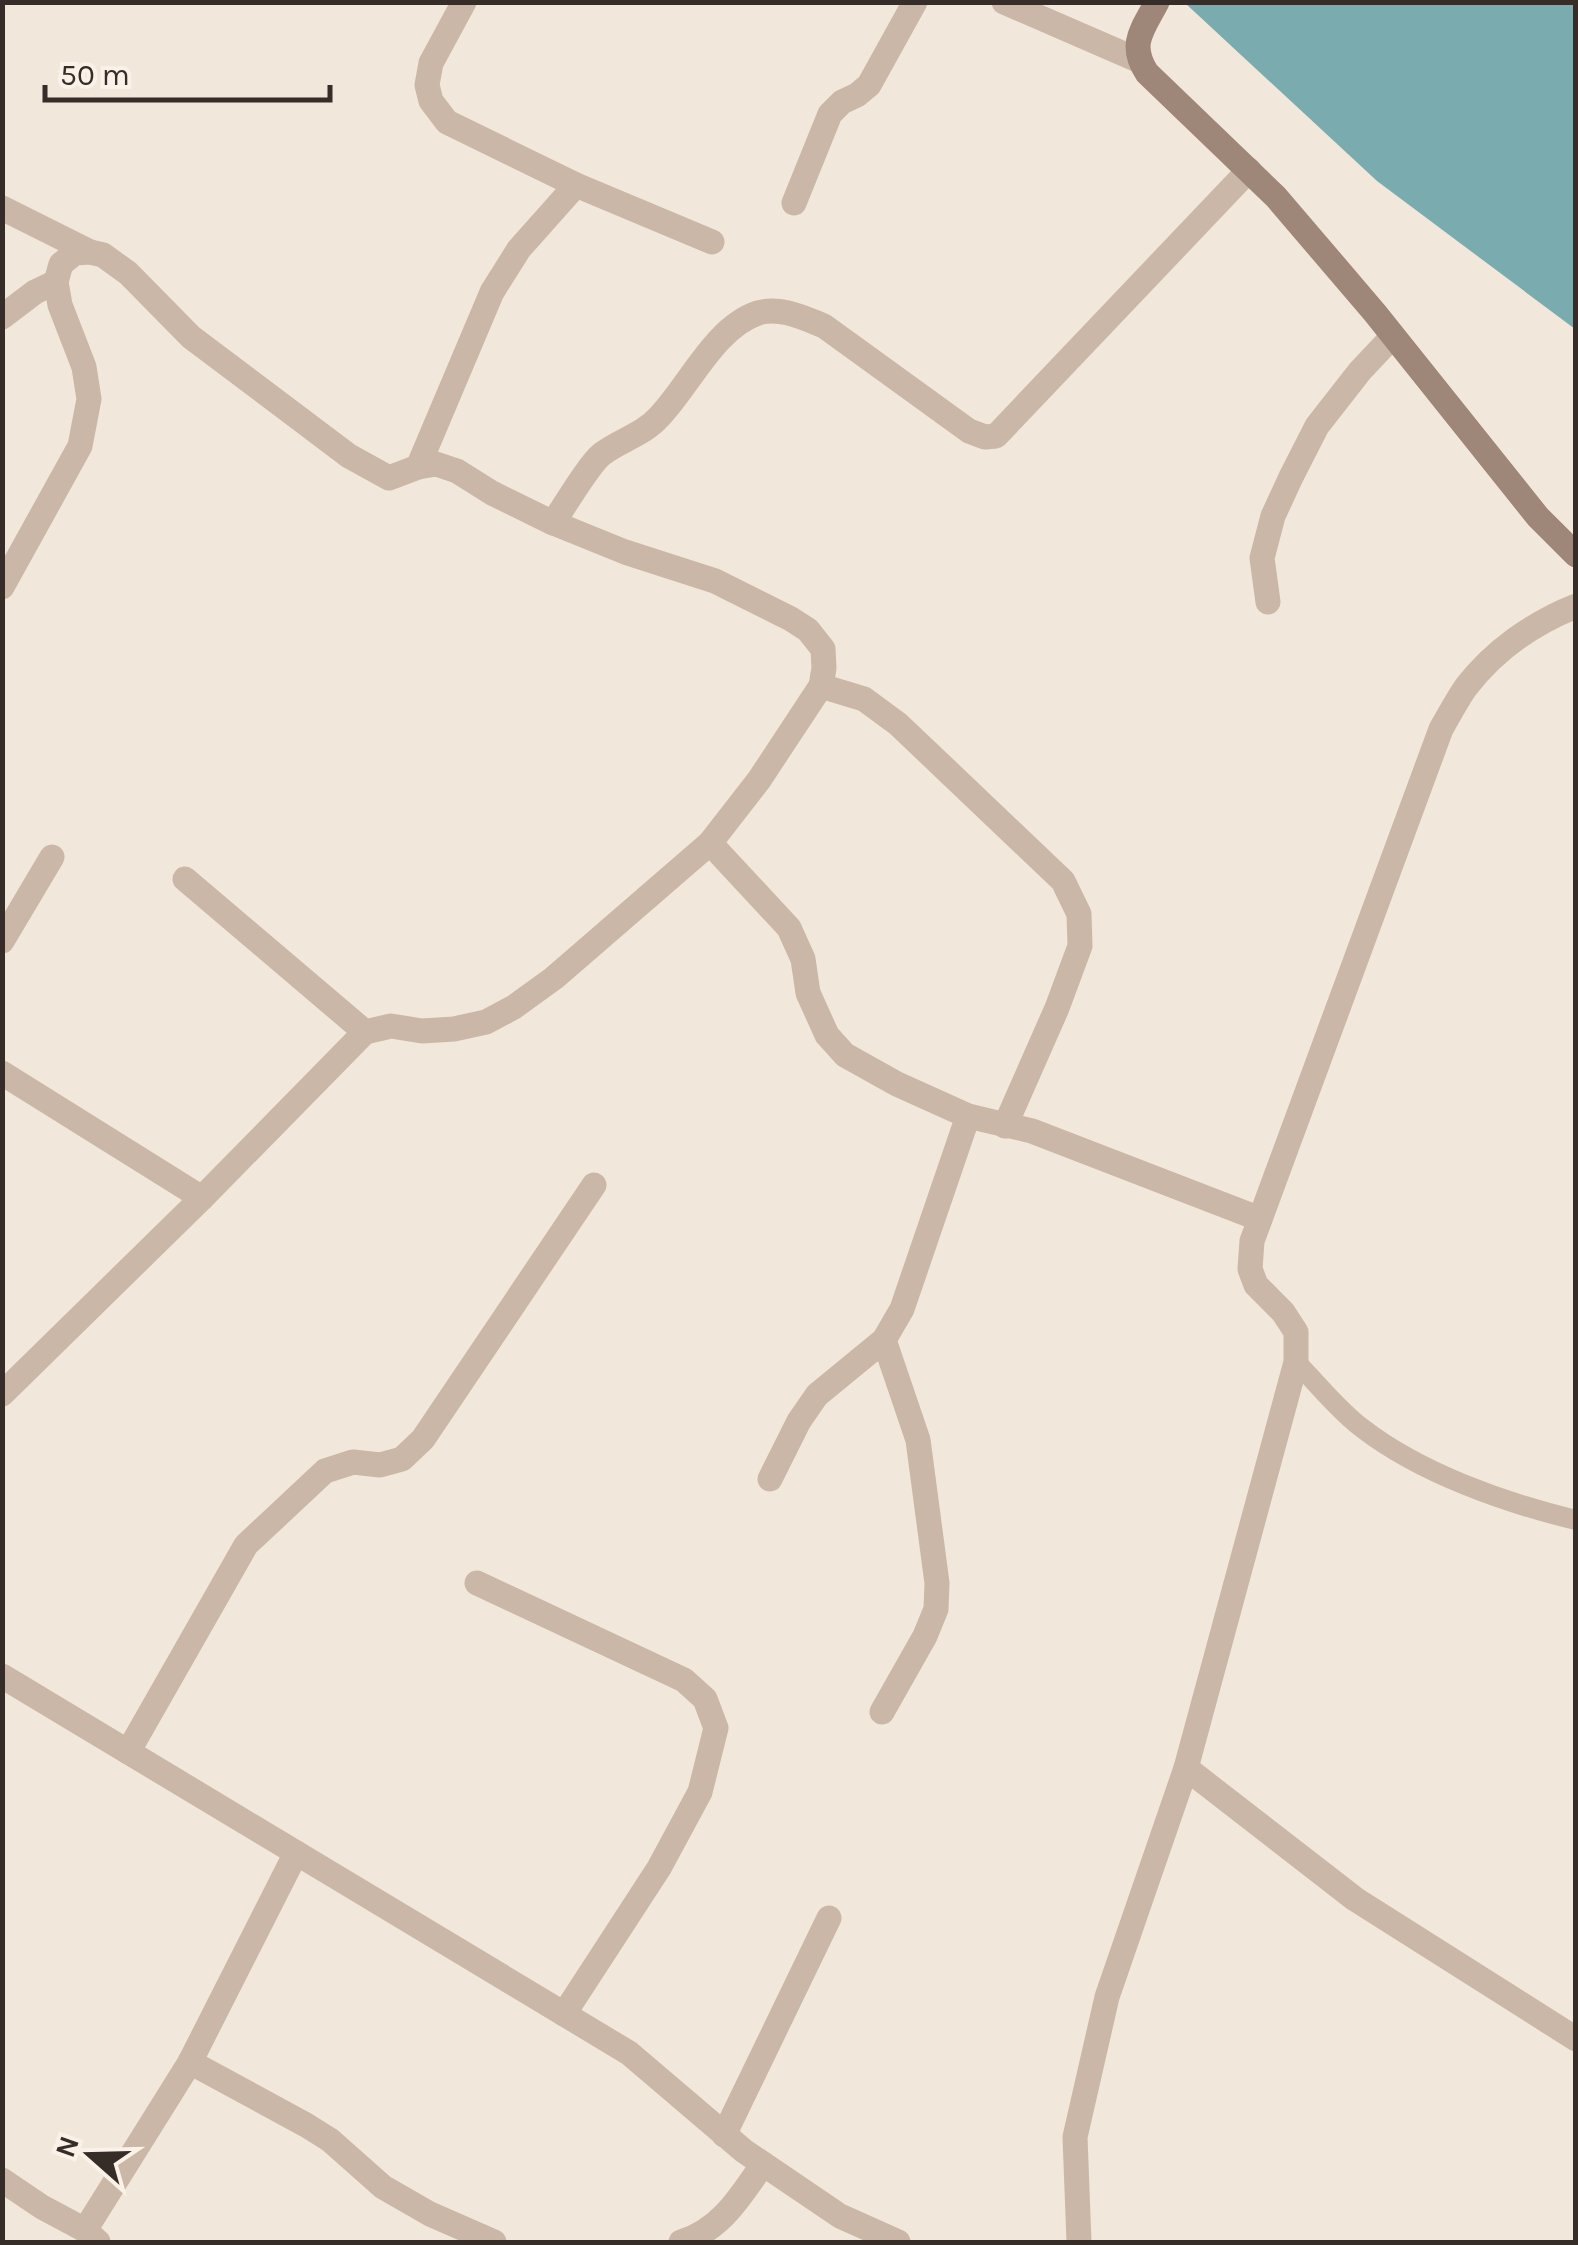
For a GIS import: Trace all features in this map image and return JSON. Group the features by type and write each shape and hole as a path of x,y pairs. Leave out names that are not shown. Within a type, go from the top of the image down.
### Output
{"street":[{"path":"464,2 430,63 426,85 431,101 447,122 576,185 712,242"},
{"path":"794,202 830,114 870,85 916,2"},
{"path":"1004,2 1140,61"},
{"path":"1153,11 1136,46 1148,72 1276,196 1538,517 1576,555"},
{"path":"553,523 600,456 644,431 674,400 718,340 757,313 798,315 824,326 969,430 996,436 1249,170"},
{"path":"418,466 492,292 518,249 576,185"},
{"path":"2,208 90,252"},
{"path":"2,587 80,446 88,399 84,367 60,305 56,282 61,264 75,253 90,252 103,254 128,273 192,337 349,456 389,478 418,466 436,464 457,471 553,523 625,552 715,581 808,630 822,649 824,668 820,686 759,780 710,843 554,978 514,1007 486,1022 454,1029 422,1031 391,1026 365,1032 202,1198 4,1389"},
{"path":"2,316 56,282"},
{"path":"1268,602 1262,558 1273,516 1291,477 1317,426 1360,370 1393,336"},
{"path":"1079,2242 1076,2137 1107,1997 1186,1768 1296,1362 1296,1332 1284,1312 1256,1285 1250,1269 1252,1242 1441,729 1466,687 1514,639 1576,606"},
{"path":"820,686 864,700 898,724 1064,881 1079,914 1080,946 1005,1126"},
{"path":"710,843 789,928 803,959 808,993 827,1035 845,1054 897,1084 968,1116 1032,1131 1260,1219"},
{"path":"2,941 52,857"},
{"path":"185,878 365,1032"},
{"path":"2,1073 202,1198"},
{"path":"770,1479 799,1421 817,1395 884,1340 902,1309 968,1116"},
{"path":"128,1752 246,1545 325,1471 353,1462 380,1464 402,1459 423,1439 594,1186"},
{"path":"882,1712 926,1636 936,1609 938,1583 918,1440 884,1340"},
{"path":"477,1583 684,1680 704,1699 716,1728 700,1792 659,1868 564,2014"},
{"path":"2,1676 629,2053 763,2164 840,2216 898,2242"},
{"path":"1186,1768 1355,1899 1576,2039"},
{"path":"2,2180 92,2236 190,2062 296,1854"},
{"path":"724,2135 829,1918"},
{"path":"190,2062 330,2140 383,2187 430,2214 494,2242"},
{"path":"681,2242 709,2230 729,2213 763,2164"}],"lane":[{"path":"1296,1362 1342,1411 1393,1449 1524,1508 1576,1520"}],"water":[{"path":"1185,3 1575,3 1575,329 1377,181"}]}
